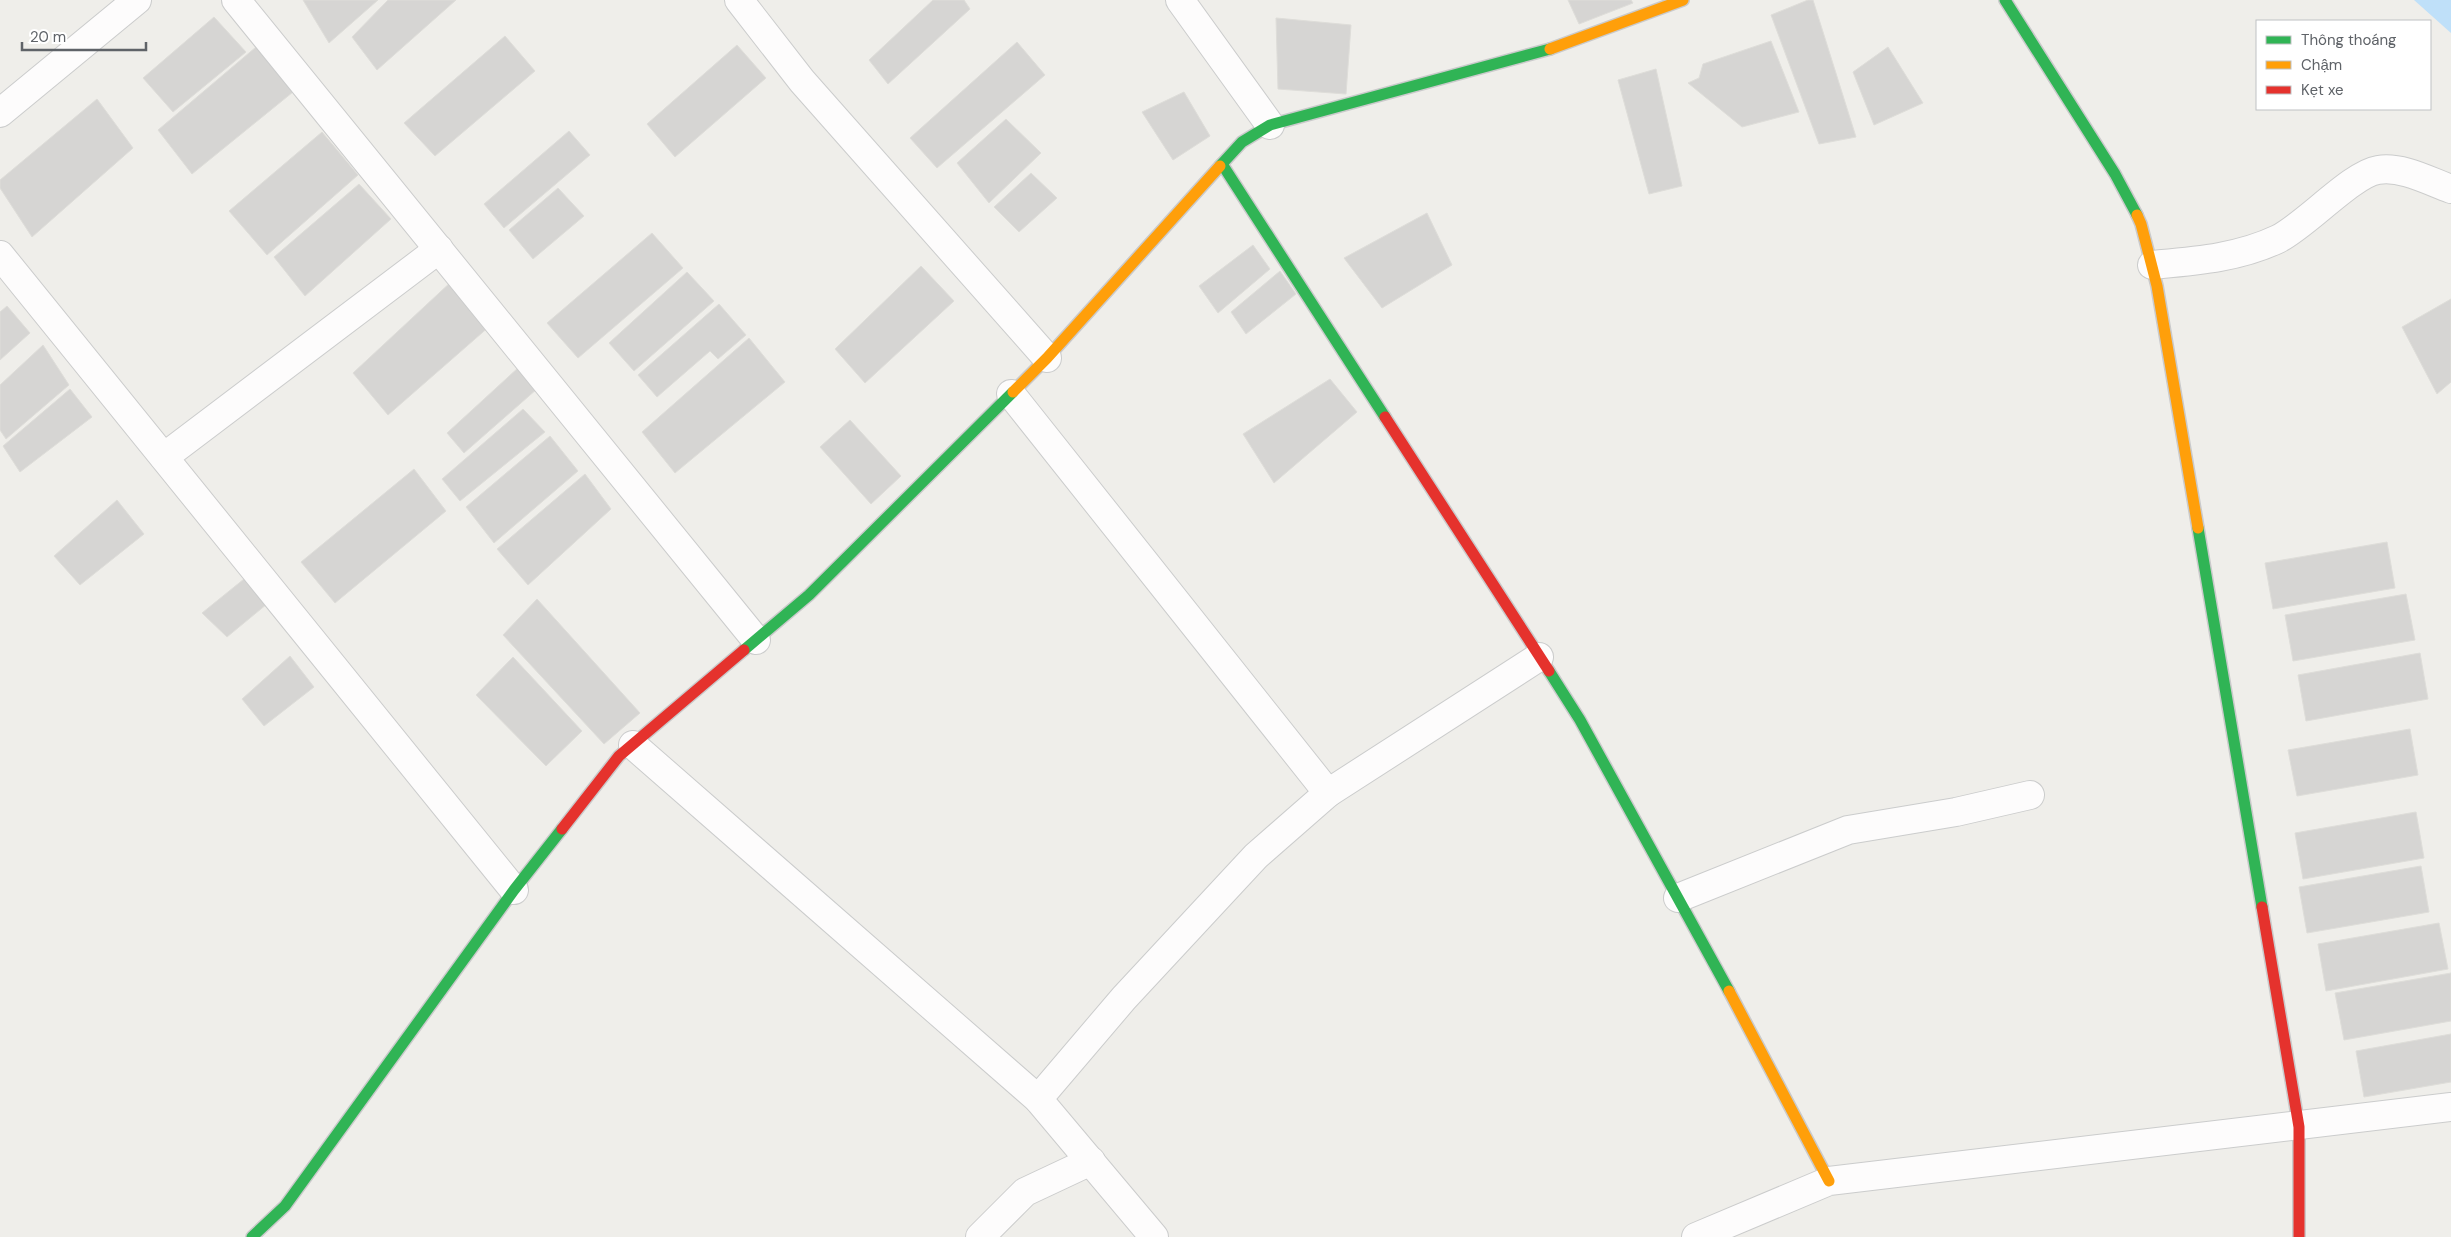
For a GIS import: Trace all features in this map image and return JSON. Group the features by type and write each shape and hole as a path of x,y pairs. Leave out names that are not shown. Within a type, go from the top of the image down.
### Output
{"street":[{"path":"0,113 137,0"},
{"path":"236,0 756,640"},
{"path":"739,0 802,81 1047,358"},
{"path":"1180,0 1270,125"},
{"path":"252,1237 286,1206 514,890 619,756 809,595 1047,358 1242,142 1270,125 1560,46 1683,0"},
{"path":"2005,0 2115,174 2141,224 2152,265 2162,315 2298,1127 2299,1237"},
{"path":"1222,164 1580,720 1678,898 1829,1181"},
{"path":"2152,265 2219,259 2278,239 2318,212 2352,183 2377,170 2396,170 2451,189"},
{"path":"164,457 439,250"},
{"path":"0,255 514,890"},
{"path":"1011,394 1328,793"},
{"path":"1038,1099 1124,998 1256,856 1328,793 1540,657"},
{"path":"633,745 1038,1099 1154,1237"},
{"path":"1678,898 1848,830 1956,812 2030,795"},
{"path":"1699,1236 1829,1181 2298,1127 2451,1107"},
{"path":"980,1237 1025,1192 1091,1161"}],"water":[{"path":"2414,0 2451,0 2451,33"}],"building":[{"path":"303,0 378,0 329,43"},
{"path":"388,0 456,0 377,70 352,37"},
{"path":"933,0 964,0 970,9 888,84 869,60"},
{"path":"1568,0 1631,0 1633,3 1579,24"},
{"path":"1808,0 1813,0 1856,137 1819,144 1771,15"},
{"path":"214,17 246,52 173,112 143,78"},
{"path":"1276,18 1351,25 1346,94 1278,89"},
{"path":"505,36 535,71 435,156 404,123"},
{"path":"1771,41 1799,112 1742,127 1688,83 1699,78 1703,64"},
{"path":"1017,42 1045,75 937,168 910,138"},
{"path":"737,45 766,78 675,157 647,124"},
{"path":"256,47 293,92 192,174 158,130"},
{"path":"1888,47 1923,103 1874,125 1853,72"},
{"path":"1656,69 1682,186 1649,194 1618,80"},
{"path":"1184,92 1210,136 1173,160 1142,112"},
{"path":"97,99 133,148 32,237 0,188 0,180"},
{"path":"1006,119 1041,153 989,203 957,163"},
{"path":"569,131 590,155 504,228 484,204"},
{"path":"322,132 358,175 267,255 229,211"},
{"path":"1031,173 1057,198 1019,232 994,207"},
{"path":"359,184 391,219 305,296 274,257"},
{"path":"558,188 584,216 533,259 509,230"},
{"path":"1427,213 1452,265 1382,308 1344,258"},
{"path":"652,233 683,268 578,358 547,323"},
{"path":"1253,245 1270,269 1218,313 1199,286"},
{"path":"921,266 954,301 865,383 835,349"},
{"path":"1280,271 1296,294 1246,334 1231,312"},
{"path":"687,272 714,301 634,371 609,343"},
{"path":"452,281 491,325 388,415 353,373"},
{"path":"2451,299 2451,382 2437,394 2402,327"},
{"path":"719,304 746,335 718,359 710,351 657,397 638,375"},
{"path":"7,306 30,333 0,360 0,312"},
{"path":"749,338 785,382 675,473 642,432"},
{"path":"43,345 69,385 6,439 0,430 0,385"},
{"path":"519,367 537,389 464,453 447,433"},
{"path":"1330,379 1357,412 1274,483 1243,434"},
{"path":"70,389 92,417 20,472 3,446"},
{"path":"523,409 545,432 460,501 442,479"},
{"path":"850,420 901,476 871,504 820,447"},
{"path":"550,436 578,471 494,543 466,507"},
{"path":"414,469 446,511 335,603 301,562"},
{"path":"585,474 611,509 528,585 497,549"},
{"path":"117,500 144,534 80,585 54,556"},
{"path":"2387,542 2395,588 2273,609 2265,563"},
{"path":"244,579 267,604 227,637 202,613"},
{"path":"2406,594 2415,640 2293,661 2285,615"},
{"path":"537,599 640,713 604,744 503,635"},
{"path":"2420,653 2428,699 2306,721 2298,675"},
{"path":"290,656 314,687 264,726 242,699"},
{"path":"513,657 582,731 546,766 476,695"},
{"path":"2410,729 2418,775 2297,796 2288,750"},
{"path":"2416,812 2424,858 2303,879 2295,833"},
{"path":"2421,866 2429,912 2307,933 2299,887"},
{"path":"2439,923 2448,969 2326,991 2318,944"},
{"path":"2451,973 2451,1021 2344,1040 2335,993"},
{"path":"2451,1034 2451,1082 2364,1097 2356,1051"}],"traffic: fast":[{"path":"2005,0 2115,174 2137,215"},
{"path":"1220,166 1242,142 1270,125 1550,49"},
{"path":"1222,164 1385,417"},
{"path":"744,650 809,595 1013,392"},
{"path":"2198,528 2262,907"},
{"path":"1549,671 1580,720 1729,991"},
{"path":"252,1237 285,1206 514,890 562,829"}],"traffic: slow":[{"path":"1550,49 1683,0"},
{"path":"1013,392 1047,358 1220,166"},
{"path":"2137,215 2157,286 2198,528"},
{"path":"1729,991 1829,1181"}],"traffic: jam":[{"path":"1385,417 1549,671"},
{"path":"562,829 619,756 744,650"},
{"path":"2262,907 2299,1127 2299,1237"}]}
